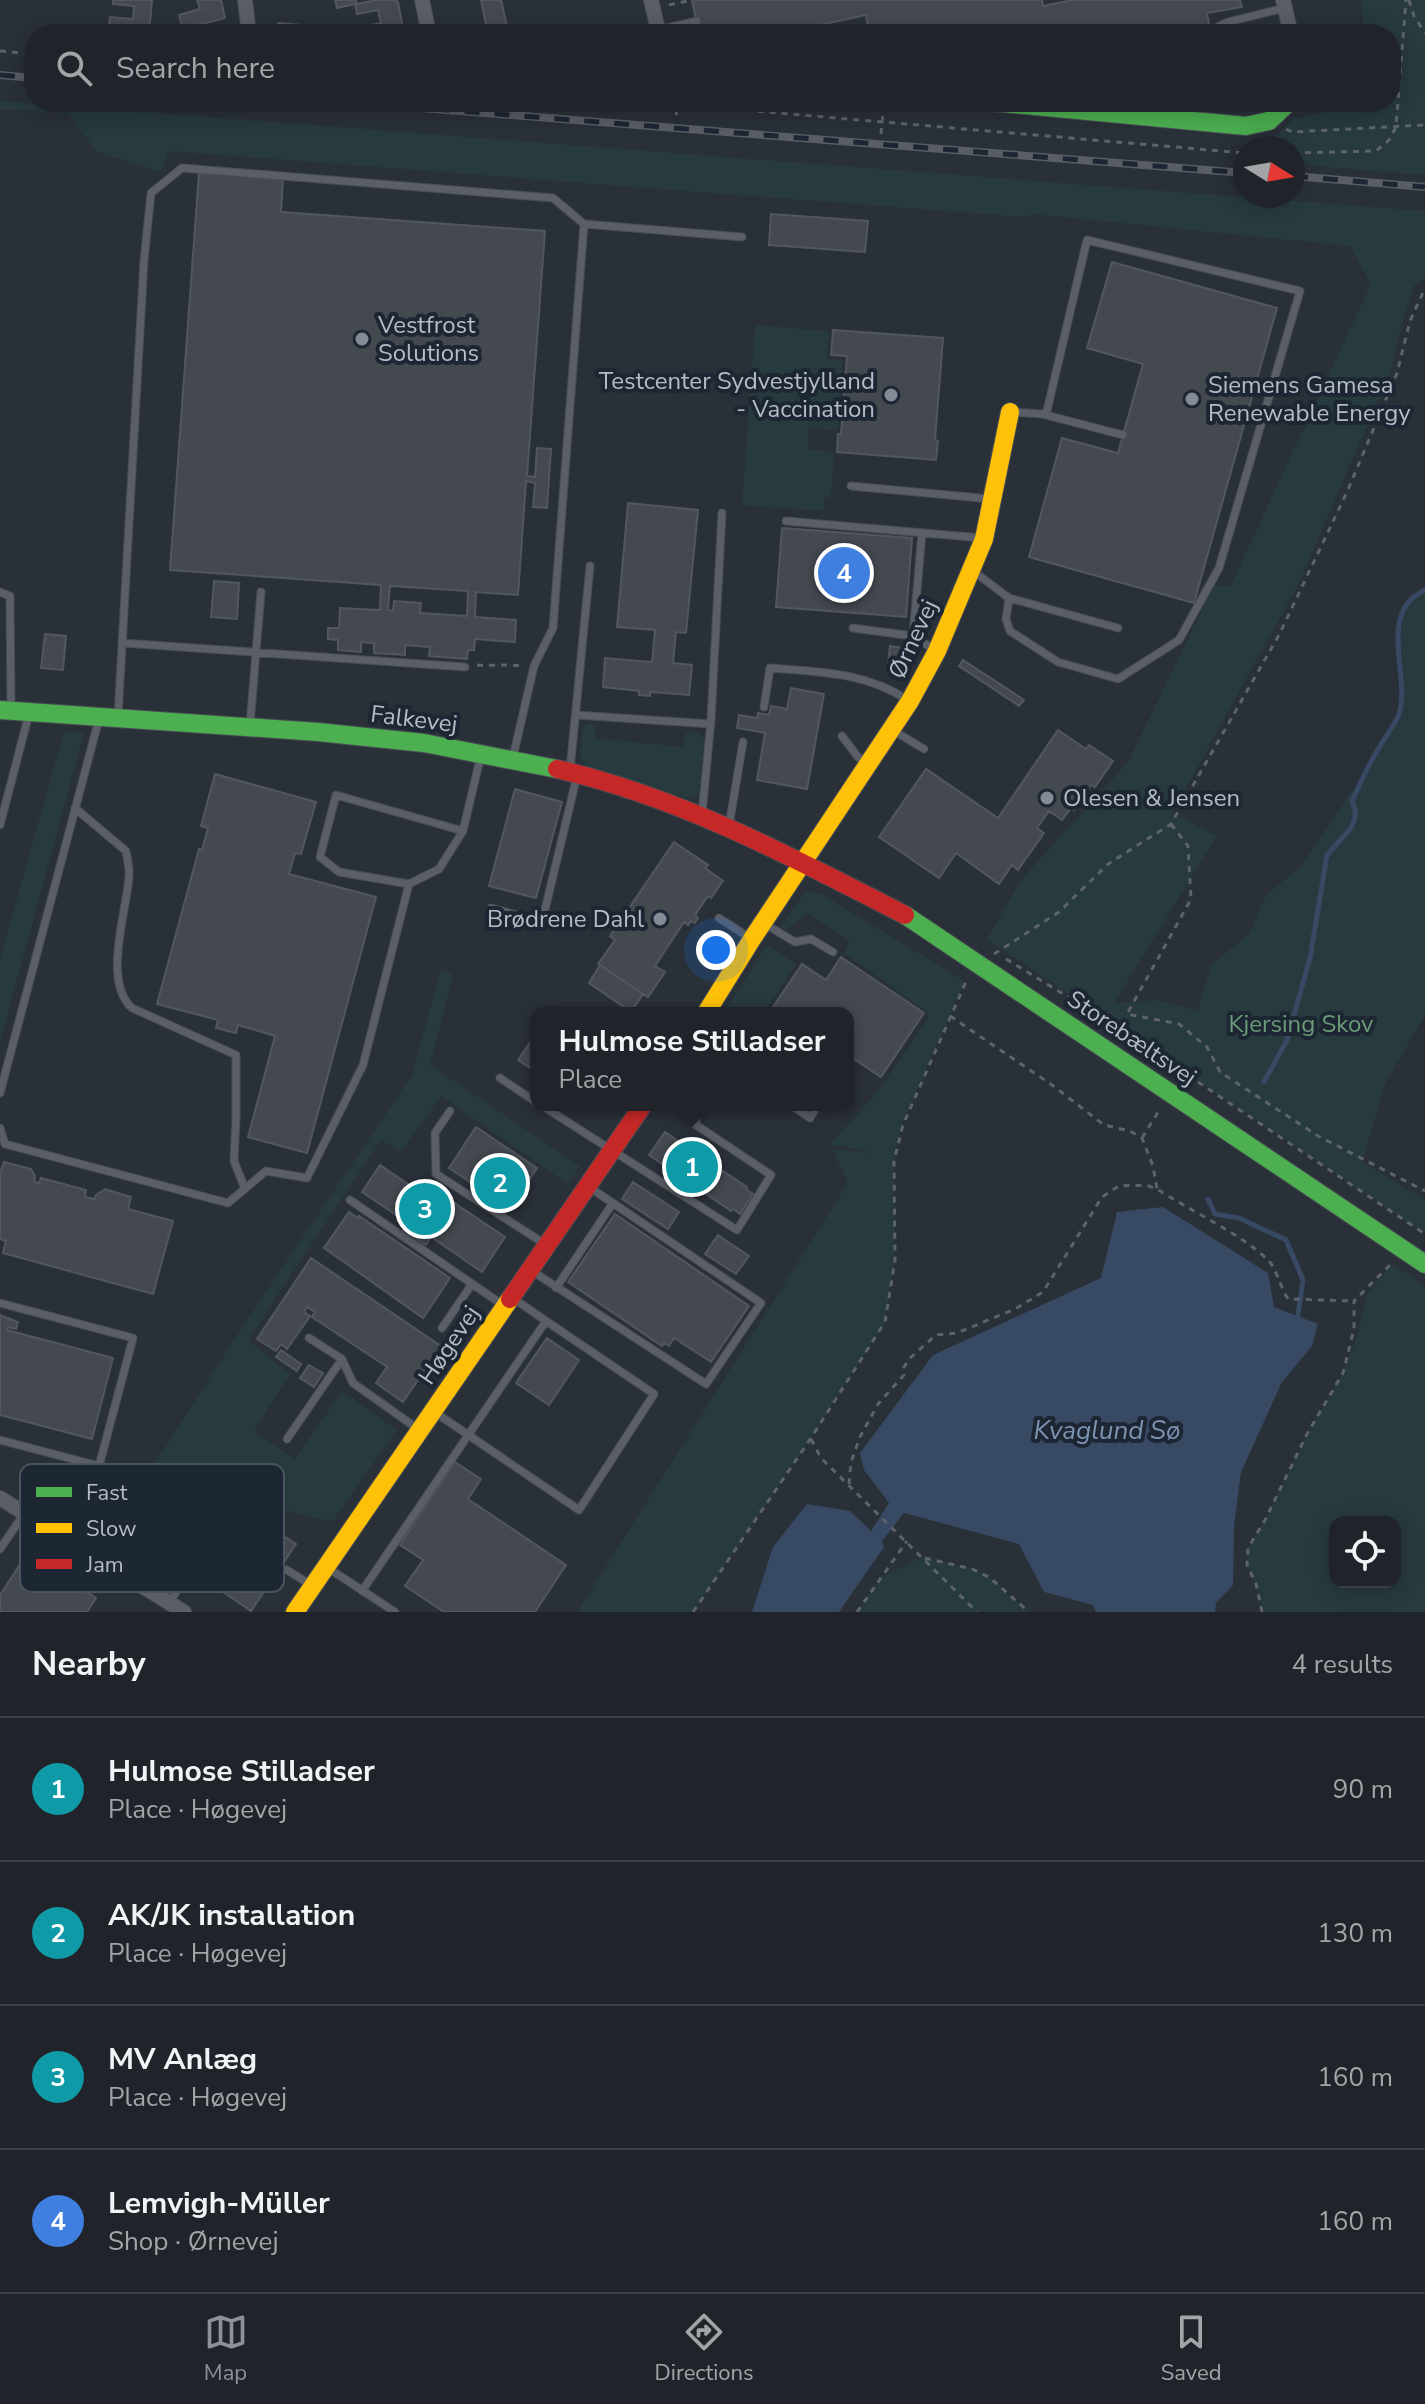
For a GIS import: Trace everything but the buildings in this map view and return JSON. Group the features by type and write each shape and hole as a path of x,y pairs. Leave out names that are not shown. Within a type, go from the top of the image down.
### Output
{"street":[{"path":"245,0 248,24"},
{"path":"422,0 427,24"},
{"path":"652,4 656,24"},
{"path":"1284,4 1289,24"},
{"path":"1194,112 1246,126 1269,121 1278,112"},
{"name":"Ørnevej","path":"804,863 910,701 937,651 984,539 1010,412"},
{"name":"Falkevej","path":"13,711 250,727 424,743 481,753 574,773 702,817 804,863"},
{"path":"710,1007 804,863"},
{"name":"Storebæltsvej","path":"804,863 908,917 1425,1264"},
{"name":"Høgevej","path":"295,1612 639,1111"},
{"path":"0,1498 20,1509"},
{"path":"152,1592 184,1612"}],"lane":[{"path":"1224,24 1284,4"},
{"path":"686,24 697,21"},
{"path":"0,1093 75,808 109,717 123,643 144,261 151,193 182,168 553,198 584,224 742,237"},
{"path":"512,759 534,666 553,628 584,224"},
{"path":"1009,598 1006,619 1010,631 1058,662 1118,679 1179,640 1219,568 1300,291 1087,240 1046,415"},
{"path":"1010,412 1046,415 1123,435"},
{"path":"851,486 993,499"},
{"path":"702,817 711,724 722,513"},
{"path":"786,521 984,539"},
{"path":"913,636 922,533"},
{"path":"491,908 542,922 574,773 576,715 590,566"},
{"path":"971,570 1009,598 1118,628"},
{"path":"0,592 10,596 13,711 0,825"},
{"path":"250,727 261,592"},
{"path":"853,628 913,636 937,651"},
{"path":"123,643 465,667"},
{"path":"764,707 770,668 822,672 874,681 910,701"},
{"path":"576,715 711,724"},
{"path":"892,729 924,749"},
{"path":"842,736 858,757 869,764"},
{"path":"728,828 743,742"},
{"path":"463,831 336,795 320,857 339,872 409,884 439,869 463,831 481,753"},
{"path":"75,808 126,851 130,873 117,968 124,1000 132,1008 236,1055 234,1161 245,1189"},
{"path":"0,1128 5,1144 228,1203 266,1171 307,1178 363,1065 409,884"},
{"path":"719,918 752,939"},
{"path":"763,923 795,942 811,939 833,952"},
{"path":"500,1078 530,1098"},
{"path":"450,1111 435,1133 436,1174 547,1245"},
{"path":"550,1111 737,1230 771,1175 696,1125 697,1111"},
{"path":"800,1111 810,1118 814,1111"},
{"path":"530,1270 706,1384 761,1303 587,1186"},
{"path":"350,1200 472,1284 546,1321 654,1394 579,1510 433,1411"},
{"path":"556,1288 613,1203"},
{"path":"442,1328 472,1284"},
{"path":"0,1303 133,1338 100,1464"},
{"path":"362,1591 546,1321"},
{"path":"309,1338 342,1359 353,1383 420,1430"},
{"path":"287,1439 342,1359"},
{"path":"0,1440 91,1464"},
{"path":"0,1549 20,1519"},
{"path":"326,1566 395,1612"},
{"path":"287,1570 312,1586"},
{"path":"169,1603 176,1592"}],"path":[{"path":"652,4 692,0"},
{"path":"1408,0 1425,33"},
{"path":"1401,74 1408,0"},
{"path":"0,51 24,53"},
{"path":"775,112 1233,152"},
{"path":"881,134 883,112"},
{"path":"1305,153 1376,151 1389,140 1396,127 1397,112"},
{"path":"1269,121 1292,132 1425,125"},
{"path":"693,1612 885,1322 895,1260 894,1161 903,1125 966,978 978,964 1059,912 1108,864 1171,824 1279,635 1347,492 1397,373 1410,321 1425,288"},
{"path":"465,667 468,664 494,666 500,663 534,666"},
{"path":"1171,824 1188,846 1191,899 1127,1014 1179,1024 1207,1047 1220,1072 1318,1136 1425,1191"},
{"path":"996,953 1101,1017 1425,1234"},
{"path":"950,1016 1052,1085 1104,1125 1130,1131 1142,1138 1153,1166 1157,1189"},
{"path":"1142,1138 1160,1109"},
{"path":"849,1484 851,1462 860,1437 878,1404 904,1375 904,1367 910,1358 936,1335 957,1333 972,1327 1015,1309 1043,1292 1102,1197 1119,1186 1146,1185 1157,1189 1240,1240 1270,1262 1288,1299 1354,1301"},
{"path":"1262,1612 1256,1584 1247,1565 1248,1548 1307,1434 1343,1373 1354,1329 1354,1301 1392,1264 1402,1249"},
{"path":"811,1438 821,1458 977,1612"},
{"path":"857,1612 907,1541"},
{"path":"923,1557 972,1569 989,1577 1029,1612"}],"green space":[{"path":"1361,0 1425,0 1425,175 1305,165 1305,136 1275,136 1294,119 1325,112 1401,112 1401,24 1363,24"},
{"name":"Kjersing Skov","path":"0,101 24,103 24,110 0,109"},
{"name":"Kjersing Skov","path":"51,112 142,112 1233,196 1233,208 1305,208 1305,202 1425,211 1425,278 1414,286 1391,371 1298,585 1172,813 1217,836 1114,1003 1159,1000 1197,1011 1212,964 1249,934 1267,894 1301,866 1364,774 1398,714 1402,681 1396,635 1401,617 1414,595 1425,590 1425,1015 1385,1084 1362,1162 1425,1200 1425,1234 987,939 1021,880 1128,762 1214,585 1230,587 1371,284 1350,246 1032,214 1025,217 169,151 160,172 96,151 68,113"},
{"path":"755,325 829,331 827,359 843,361 838,430 809,428 808,449 834,452 831,497 825,497 823,511 742,505"},
{"path":"588,723 595,725 595,738 683,747 686,733 699,733 704,738 699,793 691,799 587,766 580,755 582,729"},
{"path":"64,731 84,733 0,1042 0,959"},
{"path":"806,891 821,894 965,981 901,1126 894,1161 895,1260 885,1322 693,1612 577,1612 848,1183 832,1149 875,1153 830,1144 876,1094 929,1017 927,1012 844,953 850,941 807,913 786,930 780,927"},
{"path":"767,945 796,964 768,1007 727,1007"},
{"path":"441,969 453,975 430,1065 580,1166 568,1184 441,1096 401,1152 381,1140 248,1340 290,1374 254,1431 295,1459 342,1391 397,1430 332,1522 284,1510 284,1464 154,1464 239,1332 412,1075"},
{"path":"1392,1264 1425,1286 1425,1612 1262,1612 1256,1584 1247,1565 1248,1548 1307,1434 1343,1373 1359,1331 1367,1294"},
{"path":"923,1557 972,1569 989,1577 1029,1612 857,1612 882,1577"}],"water":[{"name":"Kvaglund Sø","path":"1163,1207 1268,1273 1274,1307 1318,1324 1312,1346 1282,1382 1241,1472 1234,1527 1233,1585 1216,1603 1215,1612 1096,1612 1093,1605 1044,1592 1019,1544 904,1513 882,1541 884,1547 839,1612 752,1612 773,1547 807,1504 850,1511 871,1531 889,1503 864,1470 860,1453 933,1355 1101,1278 1117,1212"}],"waterway":[{"path":"1264,1082 1287,1040 1310,958 1327,855 1351,828 1355,818 1352,801 1399,714 1402,698 1398,629 1402,613 1410,600 1425,590"},
{"path":"1208,1199 1215,1214 1239,1218 1286,1240 1303,1280 1297,1322"}],"railway":[{"path":"0,75 24,77"},
{"path":"472,112 1233,172"},
{"path":"1305,177 1425,187"}],"traffic: fast":[{"path":"1098,112 1246,126 1269,121 1278,112"},
{"path":"0,710 318,732 424,743 557,769"},
{"path":"905,915 1425,1264"}],"traffic: slow":[{"path":"710,1007 910,701 937,651 984,539 1010,412"},
{"path":"295,1612 510,1299"}],"traffic: jam":[{"path":"557,769 603,781 692,812 779,851 905,915"},
{"path":"510,1299 639,1111"}],"place":[{"name":"Vestfrost Solutions","path":"362,339"},
{"name":"Testcenter Sydvestjylland - Vaccination","path":"891,395"},
{"name":"Siemens Gamesa Renewable Energy","path":"1192,399"},
{"name":"Lemvigh-Müller","path":"844,573"},
{"name":"Olesen & Jensen","path":"1047,798"},
{"name":"Brødrene Dahl","path":"660,919"},
{"name":"Hulmose Stilladser","path":"692,1167"},
{"name":"AK/JK installation","path":"500,1183"},
{"name":"MV Anlæg","path":"425,1209"}]}
